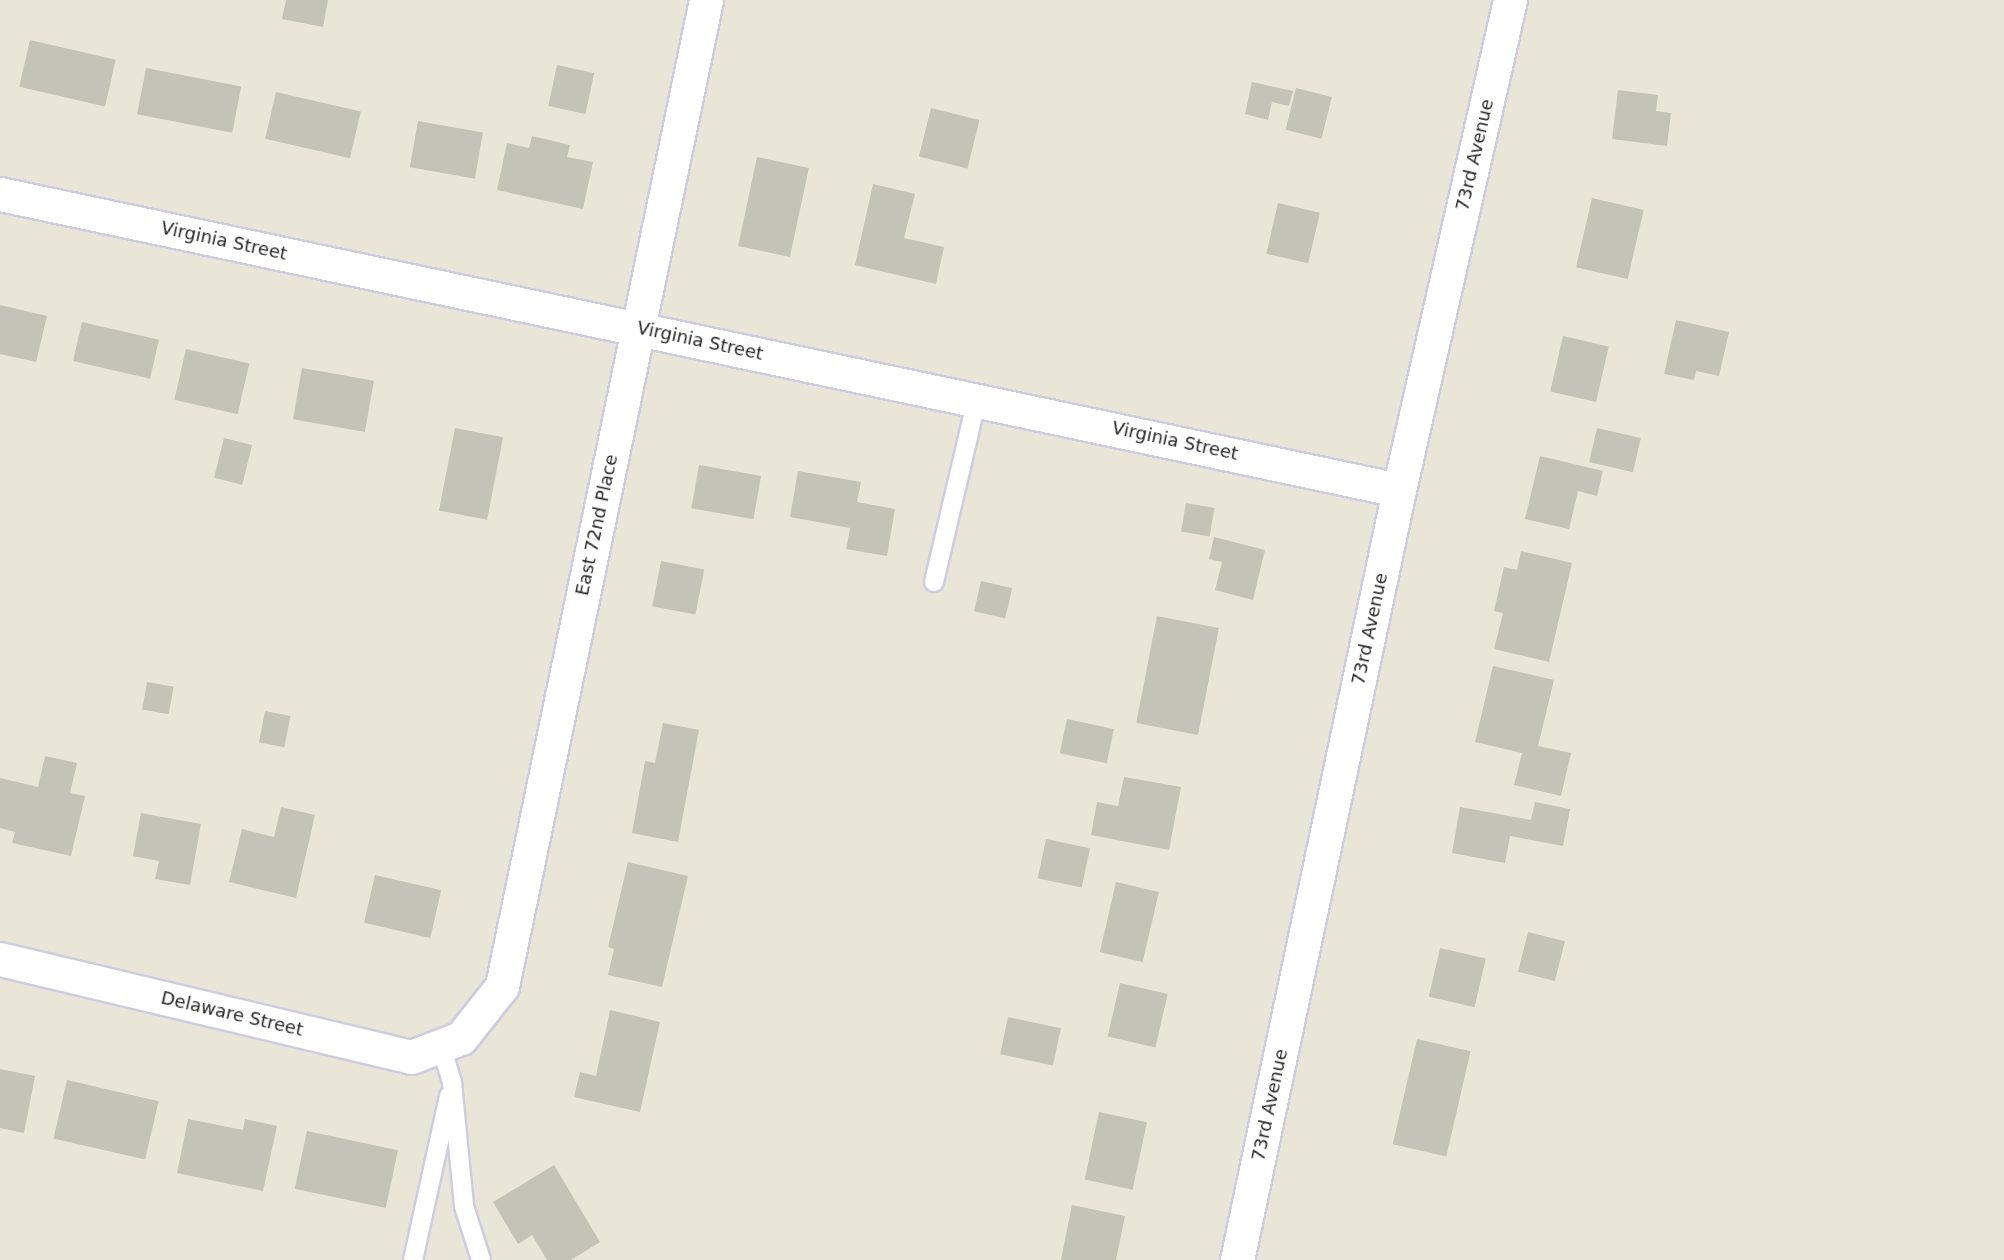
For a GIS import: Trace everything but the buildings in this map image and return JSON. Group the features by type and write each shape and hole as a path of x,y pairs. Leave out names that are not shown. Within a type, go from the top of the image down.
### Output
{"street":[{"name":"East 72nd Place","path":"451,1042 502,987 706,0"},
{"name":"73rd Avenue","path":"1237,1260 1399,490 1510,0"},
{"name":"Virginia Street","path":"0,195 977,398 1399,490"},
{"name":"Delaware Street","path":"0,959 411,1057 451,1042"}],"lane":[{"path":"934,582 977,398"},
{"path":"451,1042 452,1083 464,1206 482,1260"},
{"path":"414,1260 452,1083"}]}
